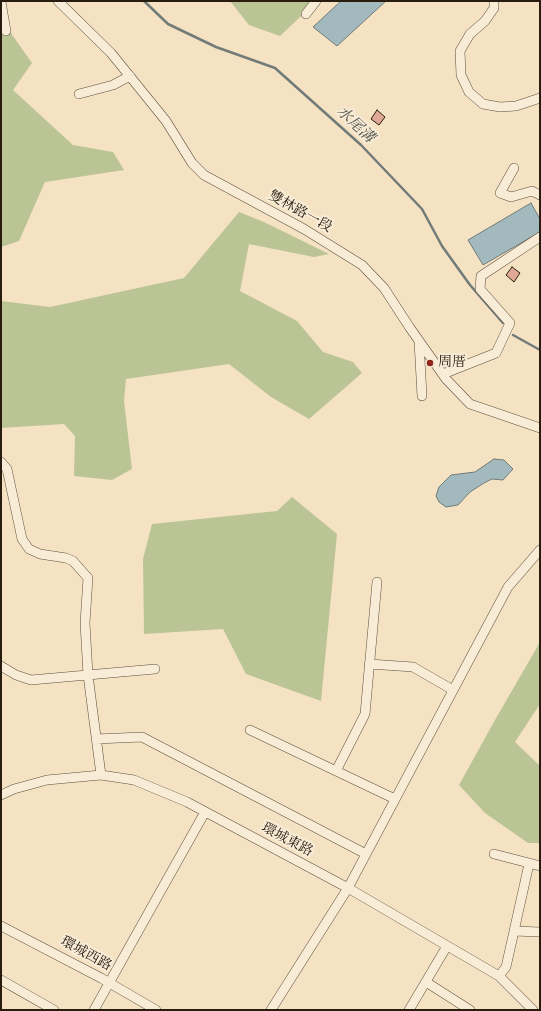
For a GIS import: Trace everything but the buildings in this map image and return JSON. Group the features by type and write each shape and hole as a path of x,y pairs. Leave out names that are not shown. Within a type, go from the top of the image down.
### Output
{"street":[{"name":"雙林路一段","path":"58,1 111,53 166,121 192,163 204,176 304,229 362,265 384,288 418,341 443,374 470,404 540,428"},
{"path":"306,14 316,1"},
{"path":"494,1 494,8 485,21 470,34 460,51 461,75 469,92 483,104 500,106 516,106 540,98"},
{"path":"1,2 6,30"},
{"path":"79,94 112,85 130,76"},
{"path":"514,168 500,193 511,197 532,191 540,195"},
{"path":"443,374 496,353 510,324 480,289 481,276 540,237"},
{"path":"418,341 422,396"},
{"path":"1,462 7,469 22,539 29,549 40,554 66,558 73,561 88,578 85,623 88,676 101,775"},
{"path":"271,1010 348,888 508,587 540,550"},
{"path":"336,771 365,714 376,582"},
{"path":"369,664 413,667 453,690"},
{"path":"1,666 16,675 31,680 155,669"},
{"path":"250,730 395,799"},
{"path":"96,739 142,736 366,854"},
{"name":"環城東路","path":"1,795 14,789 47,780 101,775 134,780 205,812 348,888 499,976 533,1010"},
{"path":"94,1010 205,812"},
{"path":"494,854 540,866"},
{"path":"499,976 506,967 530,864"},
{"name":"環城西路","path":"1,926 109,982 156,1010"},
{"path":"514,931 540,932"},
{"path":"410,1010 447,946"},
{"path":"1,980 54,1010"},
{"path":"426,982 470,1010"}],"green space":[{"path":"230,1 317,1 280,36 249,25"},
{"path":"1,19 32,63 13,90 73,145 113,152 124,170 45,182 19,241 1,247"},
{"path":"239,212 264,222 329,254 314,257 249,244 240,291 297,321 323,352 353,362 362,373 309,419 271,397 229,364 126,379 124,401 132,469 112,480 74,476 75,436 64,424 1,428 1,301 50,307 184,278"},
{"path":"292,497 337,534 321,701 246,674 223,629 144,634 143,559 152,524 277,511"},
{"path":"540,642 540,704 515,742 540,766 540,843 528,843 485,813 459,785"}],"water":[{"path":"341,1 386,1 337,46 313,27"},
{"path":"531,203 540,219 540,232 483,265 468,240"},
{"path":"494,459 504,460 513,469 503,480 492,479 484,483 470,492 458,505 446,507 439,502 436,496 439,487 451,475 475,472"}],"waterway":[{"name":"水尾溝","path":"144,1 168,24 216,47 275,68 361,145 422,209 442,246 470,285 503,323"},
{"name":"水尾溝","path":"513,335 540,350"}],"place":[{"name":"周厝","path":"430,363"}]}
